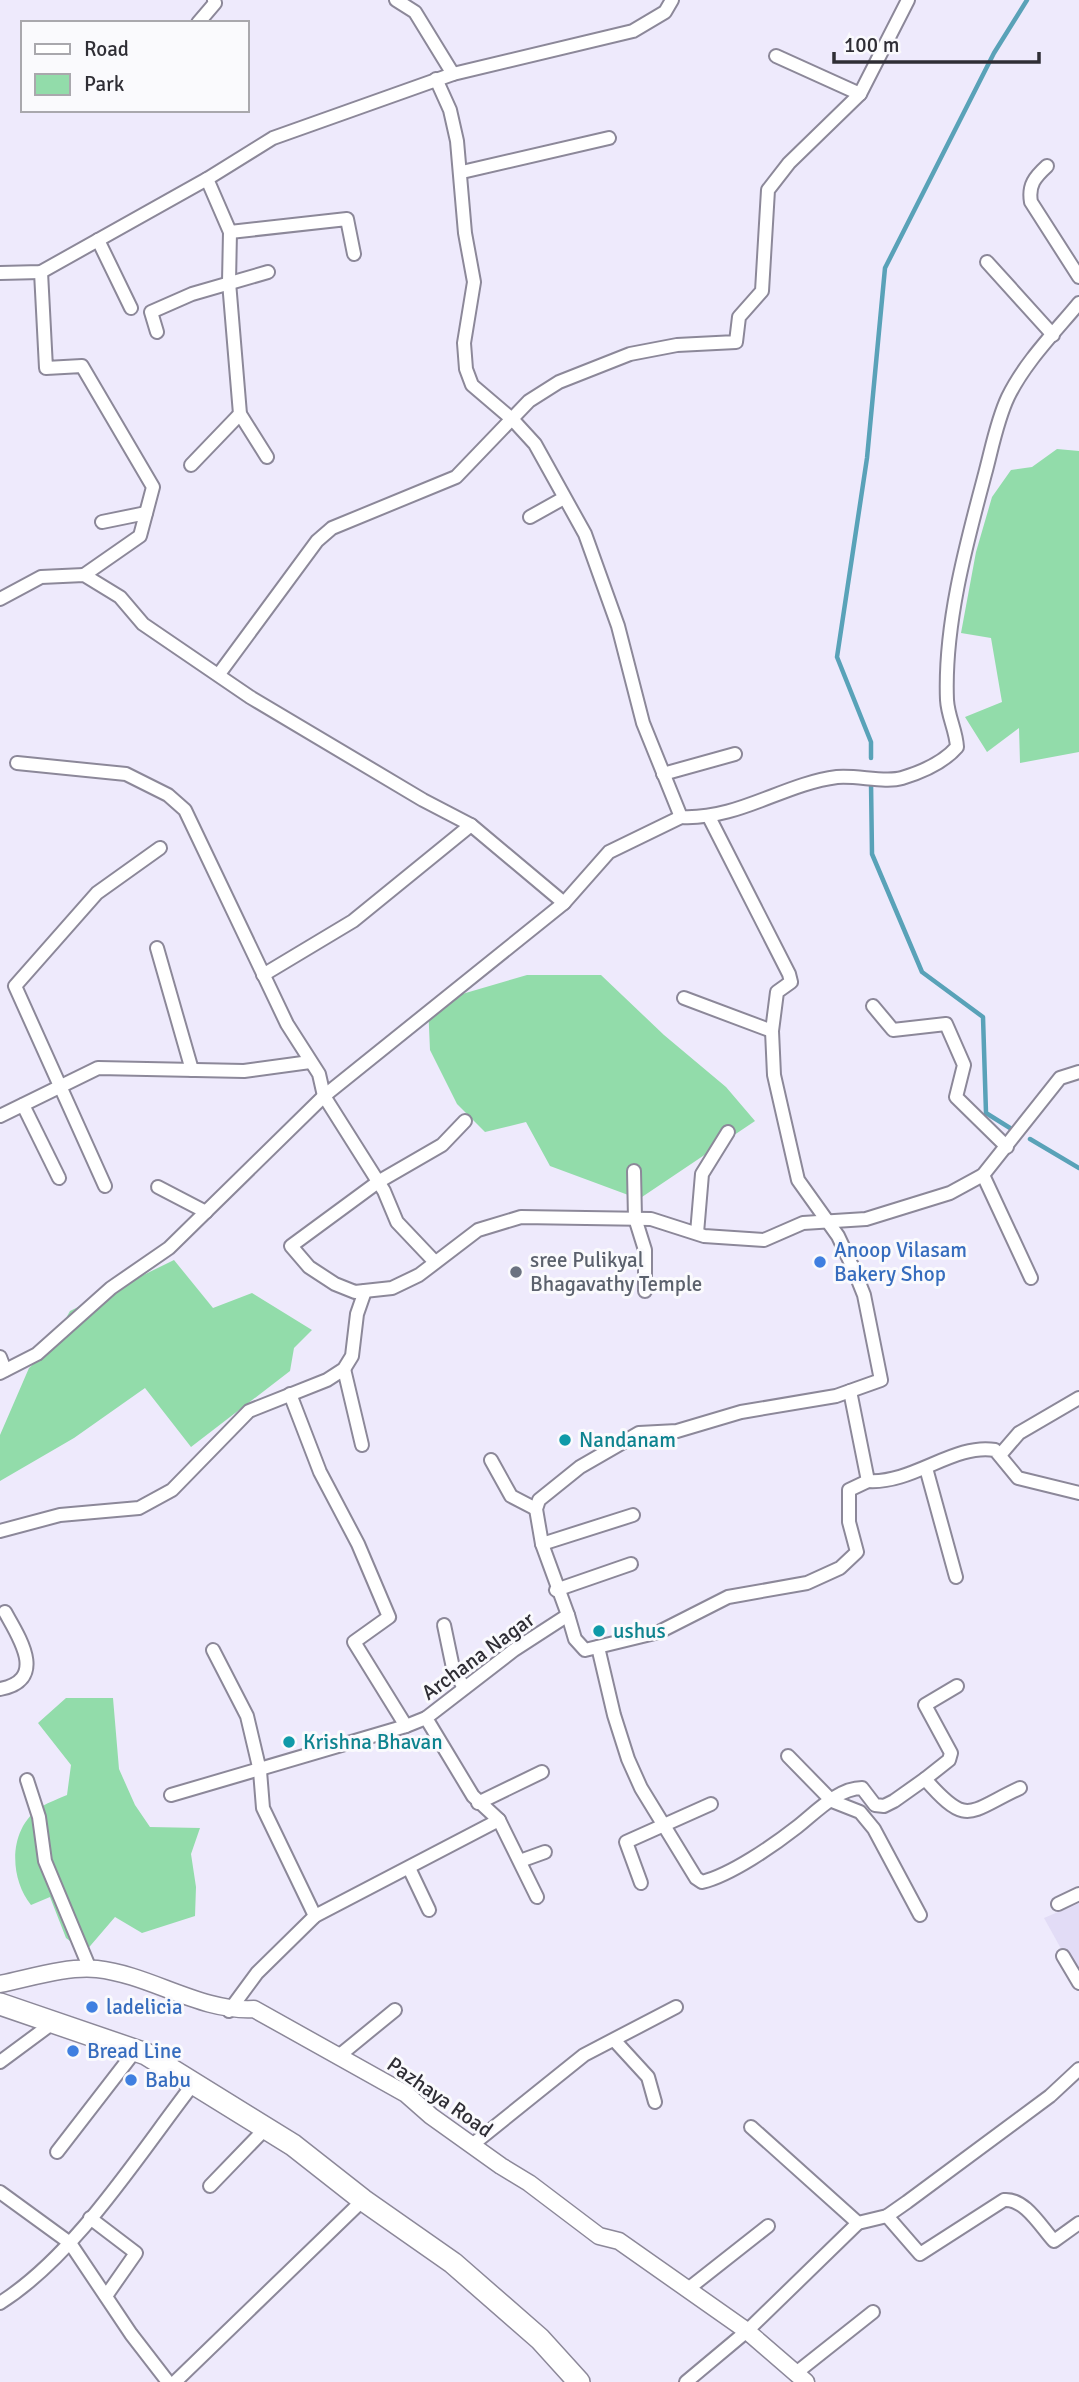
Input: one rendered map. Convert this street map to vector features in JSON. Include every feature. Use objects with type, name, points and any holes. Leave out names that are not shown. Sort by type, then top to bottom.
[{"type":"main road","points":[[0,2004],[135,2050],[266,2128],[453,2263],[540,2339],[579,2382]]},
{"type":"street","points":[[200,21],[215,3],[214,0]]},
{"type":"street","points":[[396,0],[415,12],[453,74]]},
{"type":"street","points":[[0,273],[41,272],[207,179],[273,138],[436,79],[633,31],[665,12],[671,0]]},
{"type":"street","points":[[219,674],[317,541],[342,524],[456,477],[530,401],[559,382],[630,354],[677,345],[736,342],[739,317],[762,292],[768,190],[789,163],[860,94],[908,0]]},
{"type":"street","points":[[776,56],[860,94]]},
{"type":"street","points":[[436,79],[450,110],[462,172],[465,233],[474,282],[464,343],[466,369],[472,385],[513,420],[535,444],[590,547],[618,626],[643,723],[681,817]]},
{"type":"street","points":[[462,172],[609,138]]},
{"type":"street","points":[[1047,166],[1035,177],[1029,191],[1031,202],[1079,277]]},
{"type":"street","points":[[207,179],[230,232],[229,282],[240,414],[267,457]]},
{"type":"street","points":[[230,232],[347,219],[354,254]]},
{"type":"street","points":[[98,240],[131,308]]},
{"type":"street","points":[[987,262],[1053,335]]},
{"type":"street","points":[[0,599],[41,577],[84,575],[140,536],[153,487],[82,366],[46,368],[41,272]]},
{"type":"street","points":[[157,332],[151,312],[229,282],[268,272]]},
{"type":"street","points":[[0,1357],[3,1372],[37,1354],[111,1288],[169,1248],[324,1096],[564,903],[609,852],[681,817],[709,817],[740,810],[797,788],[836,777],[902,778],[946,760],[957,747],[947,699],[951,639],[970,531],[1007,398],[1079,303]]},
{"type":"street","points":[[191,465],[240,414]]},
{"type":"street","points":[[530,517],[564,498]]},
{"type":"street","points":[[102,522],[146,513]]},
{"type":"street","points":[[84,575],[120,597],[143,624],[250,697],[423,800],[471,825],[564,903]]},
{"type":"street","points":[[663,774],[734,754]]},
{"type":"street","points":[[16,763],[126,774],[169,795],[185,810],[205,846],[263,975],[319,1074],[324,1096],[378,1182],[397,1222],[434,1261]]},
{"type":"street","points":[[491,1460],[511,1496],[536,1509],[539,1500],[559,1482],[615,1444],[639,1433],[677,1431],[741,1412],[814,1401],[881,1380],[864,1295],[838,1236],[798,1180],[774,1075],[772,1031],[777,992],[791,982],[709,817]]},
{"type":"street","points":[[263,975],[353,921],[471,825]]},
{"type":"street","points":[[105,1186],[15,986],[97,893],[160,848]]},
{"type":"street","points":[[157,948],[192,1070]]},
{"type":"street","points":[[684,998],[772,1031]]},
{"type":"street","points":[[873,1006],[893,1030],[946,1024],[964,1065],[956,1097],[1007,1147]]},
{"type":"street","points":[[0,1116],[98,1068],[244,1071],[310,1062]]},
{"type":"street","points":[[465,1121],[442,1145],[378,1182],[291,1246],[309,1268],[335,1284],[355,1292],[392,1288],[419,1275],[478,1230],[521,1217],[652,1219],[697,1233],[764,1240],[803,1223],[827,1219],[866,1219],[950,1193],[983,1175],[1060,1078],[1079,1072]]},
{"type":"street","points":[[23,1105],[59,1178]]},
{"type":"street","points":[[697,1233],[702,1174],[728,1132]]},
{"type":"street","points":[[634,1171],[635,1218],[645,1250],[645,1292]]},
{"type":"street","points":[[983,1175],[1031,1278]]},
{"type":"street","points":[[158,1187],[206,1212]]},
{"type":"street","points":[[0,1531],[60,1515],[139,1508],[172,1490],[249,1411],[327,1380],[344,1369],[352,1356],[357,1314],[365,1291]]},
{"type":"street","points":[[344,1369],[362,1445]]},
{"type":"street","points":[[850,1391],[868,1481]]},
{"type":"street","points":[[290,1394],[320,1472],[358,1544],[389,1617],[354,1642],[406,1726]]},
{"type":"street","points":[[1000,1455],[1019,1433],[1079,1398]]},
{"type":"street","points":[[568,1615],[571,1631],[579,1646],[585,1650],[659,1632],[728,1597],[807,1583],[841,1568],[857,1552],[849,1522],[849,1490],[868,1481],[887,1482],[979,1447],[995,1450],[1018,1478],[1079,1493]]},
{"type":"street","points":[[926,1468],[956,1577]]},
{"type":"street","name":"Archana Nagar","points":[[499,1820],[478,1804],[426,1718],[514,1650],[568,1615],[556,1590],[542,1544],[536,1509]]},
{"type":"street","points":[[542,1544],[633,1515]]},
{"type":"street","points":[[556,1590],[631,1564]]},
{"type":"street","points":[[0,1689],[18,1682],[27,1667],[25,1647],[5,1612]]},
{"type":"street","points":[[444,1625],[449,1654],[464,1688]]},
{"type":"street","points":[[598,1647],[625,1754],[662,1824],[696,1878],[702,1882],[768,1847],[832,1801],[856,1788],[862,1788],[875,1805],[884,1806],[925,1779],[948,1760],[951,1754],[925,1704],[957,1686]]},
{"type":"street","points":[[213,1650],[247,1716],[260,1771],[263,1808],[315,1916]]},
{"type":"street","points":[[171,1796],[260,1771],[426,1718]]},
{"type":"street","points":[[788,1756],[832,1801],[860,1812],[874,1829],[920,1914]]},
{"type":"street","points":[[478,1804],[542,1772]]},
{"type":"street","points":[[925,1779],[946,1803],[958,1812],[972,1812],[1020,1788]]},
{"type":"street","points":[[27,1780],[39,1817],[45,1861],[90,1969]]},
{"type":"street","points":[[641,1883],[626,1842],[711,1804]]},
{"type":"street","points":[[229,2011],[257,1973],[315,1916],[499,1820],[537,1897]]},
{"type":"street","points":[[520,1861],[545,1852]]},
{"type":"street","points":[[409,1868],[429,1910]]},
{"type":"street","points":[[1058,1904],[1079,1894]]},
{"type":"street","points":[[1063,1956],[1079,1983]]},
{"type":"street","name":"Pazhaya Road","points":[[0,1984],[90,1969],[124,1975],[229,2011],[254,2009],[406,2094],[599,2236],[620,2241],[747,2331],[801,2377]]},
{"type":"street","points":[[472,2145],[584,2055],[676,2007]]},
{"type":"street","points":[[340,2055],[395,2010]]},
{"type":"street","points":[[0,2062],[54,2022]]},
{"type":"street","points":[[615,2041],[648,2077],[655,2102]]},
{"type":"street","points":[[57,2152],[135,2050]]},
{"type":"street","points":[[686,2382],[747,2331],[858,2223],[887,2216],[1050,2096],[1079,2069]]},
{"type":"street","points":[[0,2303],[25,2287],[70,2243],[194,2083]]},
{"type":"street","points":[[751,2127],[858,2223]]},
{"type":"street","points":[[210,2186],[266,2128]]},
{"type":"street","points":[[0,2192],[70,2243],[131,2334],[168,2382]]},
{"type":"street","points":[[887,2216],[920,2254],[1004,2200],[1012,2199],[1021,2204],[1054,2241],[1079,2223]]},
{"type":"street","points":[[175,2382],[363,2200]]},
{"type":"street","points":[[90,2218],[136,2253],[106,2296]]},
{"type":"street","points":[[688,2289],[768,2226]]},
{"type":"street","points":[[801,2377],[873,2312]]},
{"type":"shaded area","points":[[1079,1903],[1079,1981],[1044,1918]]},
{"type":"green space","points":[[1057,449],[1079,451],[1079,752],[1020,763],[1019,728],[987,752],[965,717],[1002,702],[991,638],[961,633],[976,552],[992,497],[1011,470],[1032,467]]},
{"type":"green space","points":[[527,975],[601,975],[664,1035],[726,1087],[755,1121],[639,1199],[550,1166],[526,1122],[485,1132],[457,1104],[430,1050],[428,1004]]},
{"type":"green space","points":[[174,1260],[213,1308],[252,1293],[312,1330],[294,1348],[290,1371],[191,1447],[145,1388],[74,1438],[0,1481],[0,1435],[29,1368],[47,1352],[70,1311]]},
{"type":"green space","points":[[66,1698],[113,1698],[119,1769],[135,1805],[150,1827],[200,1828],[191,1854],[196,1887],[195,1916],[142,1933],[115,1917],[85,1952],[66,1938],[50,1897],[31,1905],[24,1894],[16,1868],[15,1854],[22,1827],[30,1816],[44,1805],[67,1795],[71,1765],[38,1723]]},
{"type":"waterway","points":[[871,758],[871,742],[837,657],[867,458],[885,268],[994,53],[1027,0]]},
{"type":"waterway","points":[[871,782],[872,854],[922,972],[983,1017],[986,1113],[1010,1128]]},
{"type":"waterway","points":[[1030,1139],[1079,1168]]},
{"type":"place","name":"Anoop Vilasam Bakery Shop","points":[[820,1262]]},
{"type":"place","name":"sree Pulikyal Bhagavathy Temple","points":[[516,1272]]},
{"type":"place","name":"Nandanam","points":[[565,1440]]},
{"type":"place","name":"ushus","points":[[599,1631]]},
{"type":"place","name":"Krishna Bhavan","points":[[289,1742]]},
{"type":"place","name":"ladelicia","points":[[92,2007]]},
{"type":"place","name":"Bread Line","points":[[73,2051]]},
{"type":"place","name":"Babu","points":[[131,2080]]}]
